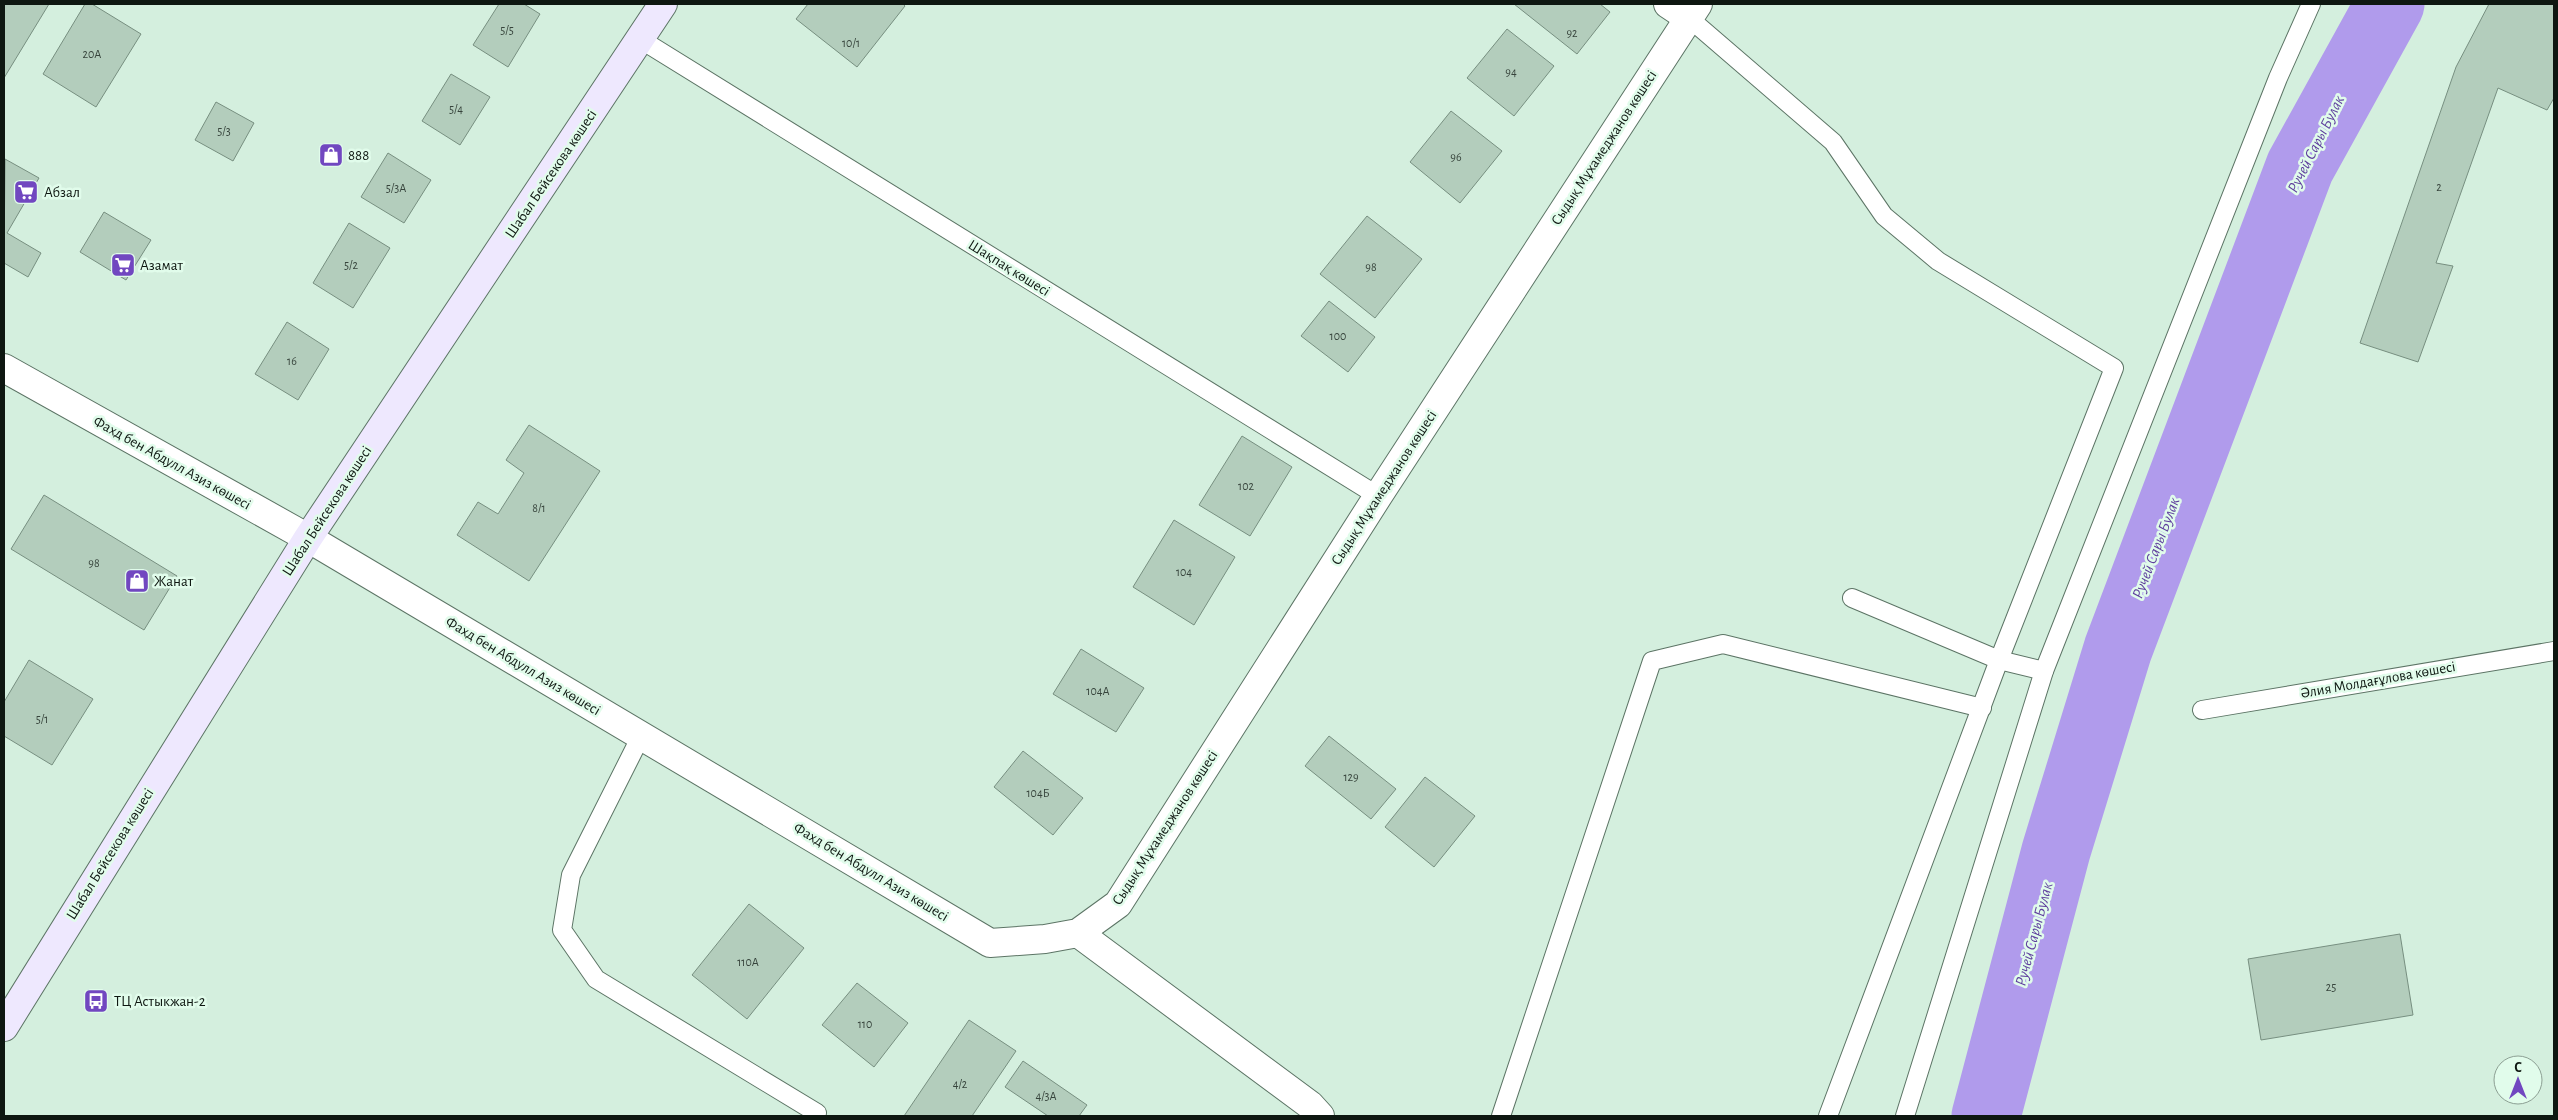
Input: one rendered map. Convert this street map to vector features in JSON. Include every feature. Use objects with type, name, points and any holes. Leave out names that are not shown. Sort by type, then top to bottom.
[{"type":"main road","name":"Шабал Бейсекова көшесі","points":[[4,1027],[308,538],[663,4]]},
{"type":"street","name":"Сыдық Мұхамеджанов көшесі","points":[[1045,939],[1078,933],[1118,904],[1378,496],[1685,8]]},
{"type":"street","name":"Фахд бен Абдулл Азиз көшесі","points":[[4,368],[308,538],[990,943],[1045,939]]},
{"type":"street","points":[[1078,933],[1310,1105],[1320,1116]]},
{"type":"lane","points":[[1904,1116],[2044,671],[2274,87],[2311,4]]},
{"type":"lane","points":[[1685,8],[1833,142],[1884,216],[1938,261],[2114,368],[2000,660],[1828,1116]]},
{"type":"lane","name":"Шақпақ көшесі","points":[[640,40],[1378,496]]},
{"type":"lane","points":[[1852,598],[2000,660],[2044,671]]},
{"type":"lane","points":[[1501,1116],[1652,661],[1723,644],[1982,708]]},
{"type":"lane","name":"Әлия Молдағұлова көшесі","points":[[2202,710],[2554,651]]},
{"type":"lane","points":[[641,736],[571,875],[562,930],[596,979],[817,1114]]},
{"type":"building","points":[[4,4],[49,4],[4,78]]},
{"type":"building","points":[[85,4],[92,4],[141,34],[96,107],[43,74]]},
{"type":"building","points":[[499,4],[524,4],[540,14],[508,67],[473,45]]},
{"type":"building","points":[[808,4],[903,4],[905,6],[857,67],[796,19]]},
{"type":"building","points":[[1514,4],[1600,4],[1610,12],[1577,54]]},
{"type":"building","points":[[2489,4],[2554,4],[2554,98],[2547,110],[2498,88],[2436,263],[2453,266],[2418,362],[2360,343],[2456,67]]},
{"type":"building","points":[[1507,29],[1554,66],[1514,116],[1467,78]]},
{"type":"building","points":[[451,74],[490,97],[460,145],[422,121]]},
{"type":"building","points":[[216,102],[254,123],[233,161],[195,140]]},
{"type":"building","points":[[1451,111],[1502,151],[1460,203],[1410,162]]},
{"type":"building","points":[[388,153],[431,180],[404,223],[361,197]]},
{"type":"building","points":[[5,159],[39,178],[7,233],[41,253],[28,277],[4,263]]},
{"type":"building","points":[[104,212],[151,240],[126,280],[80,252]]},
{"type":"building","points":[[1367,216],[1422,259],[1375,318],[1320,274]]},
{"type":"building","points":[[349,223],[390,248],[353,308],[313,283]]},
{"type":"building","points":[[1329,301],[1375,337],[1348,372],[1301,336]]},
{"type":"building","points":[[287,322],[329,349],[298,400],[255,374]]},
{"type":"building","points":[[529,425],[600,471],[529,581],[457,535],[478,502],[498,514],[524,473],[506,460]]},
{"type":"building","points":[[1242,436],[1292,467],[1250,536],[1199,505]]},
{"type":"building","points":[[44,495],[177,576],[144,630],[11,549]]},
{"type":"building","points":[[1174,520],[1235,557],[1194,625],[1133,587]]},
{"type":"building","points":[[1081,649],[1144,688],[1116,732],[1053,694]]},
{"type":"building","points":[[29,660],[93,699],[52,765],[4,736],[4,702]]},
{"type":"building","points":[[1329,736],[1396,789],[1371,819],[1305,766]]},
{"type":"building","points":[[1023,751],[1083,798],[1053,835],[994,787]]},
{"type":"building","points":[[1425,777],[1475,816],[1434,867],[1385,827]]},
{"type":"building","points":[[749,904],[804,948],[747,1019],[692,975]]},
{"type":"building","points":[[2400,934],[2413,1015],[2261,1040],[2248,959]]},
{"type":"building","points":[[857,983],[908,1023],[874,1067],[822,1025]]},
{"type":"building","points":[[969,1020],[1016,1051],[972,1116],[904,1116]]},
{"type":"building","points":[[1023,1061],[1087,1105],[1079,1116],[1048,1116],[1005,1087]]},
{"type":"waterway","name":"Ручей Сары Булак","points":[[1986,1116],[2056,851],[2118,649],[2300,167],[2390,4]]},
{"type":"place","name":"888","points":[[331,155]]},
{"type":"place","name":"Абзал","points":[[26,192]]},
{"type":"place","name":"Азамат","points":[[123,265]]},
{"type":"place","name":"Жанат","points":[[137,581]]},
{"type":"place","name":"ТЦ Астыкжан-2","points":[[96,1001]]}]
